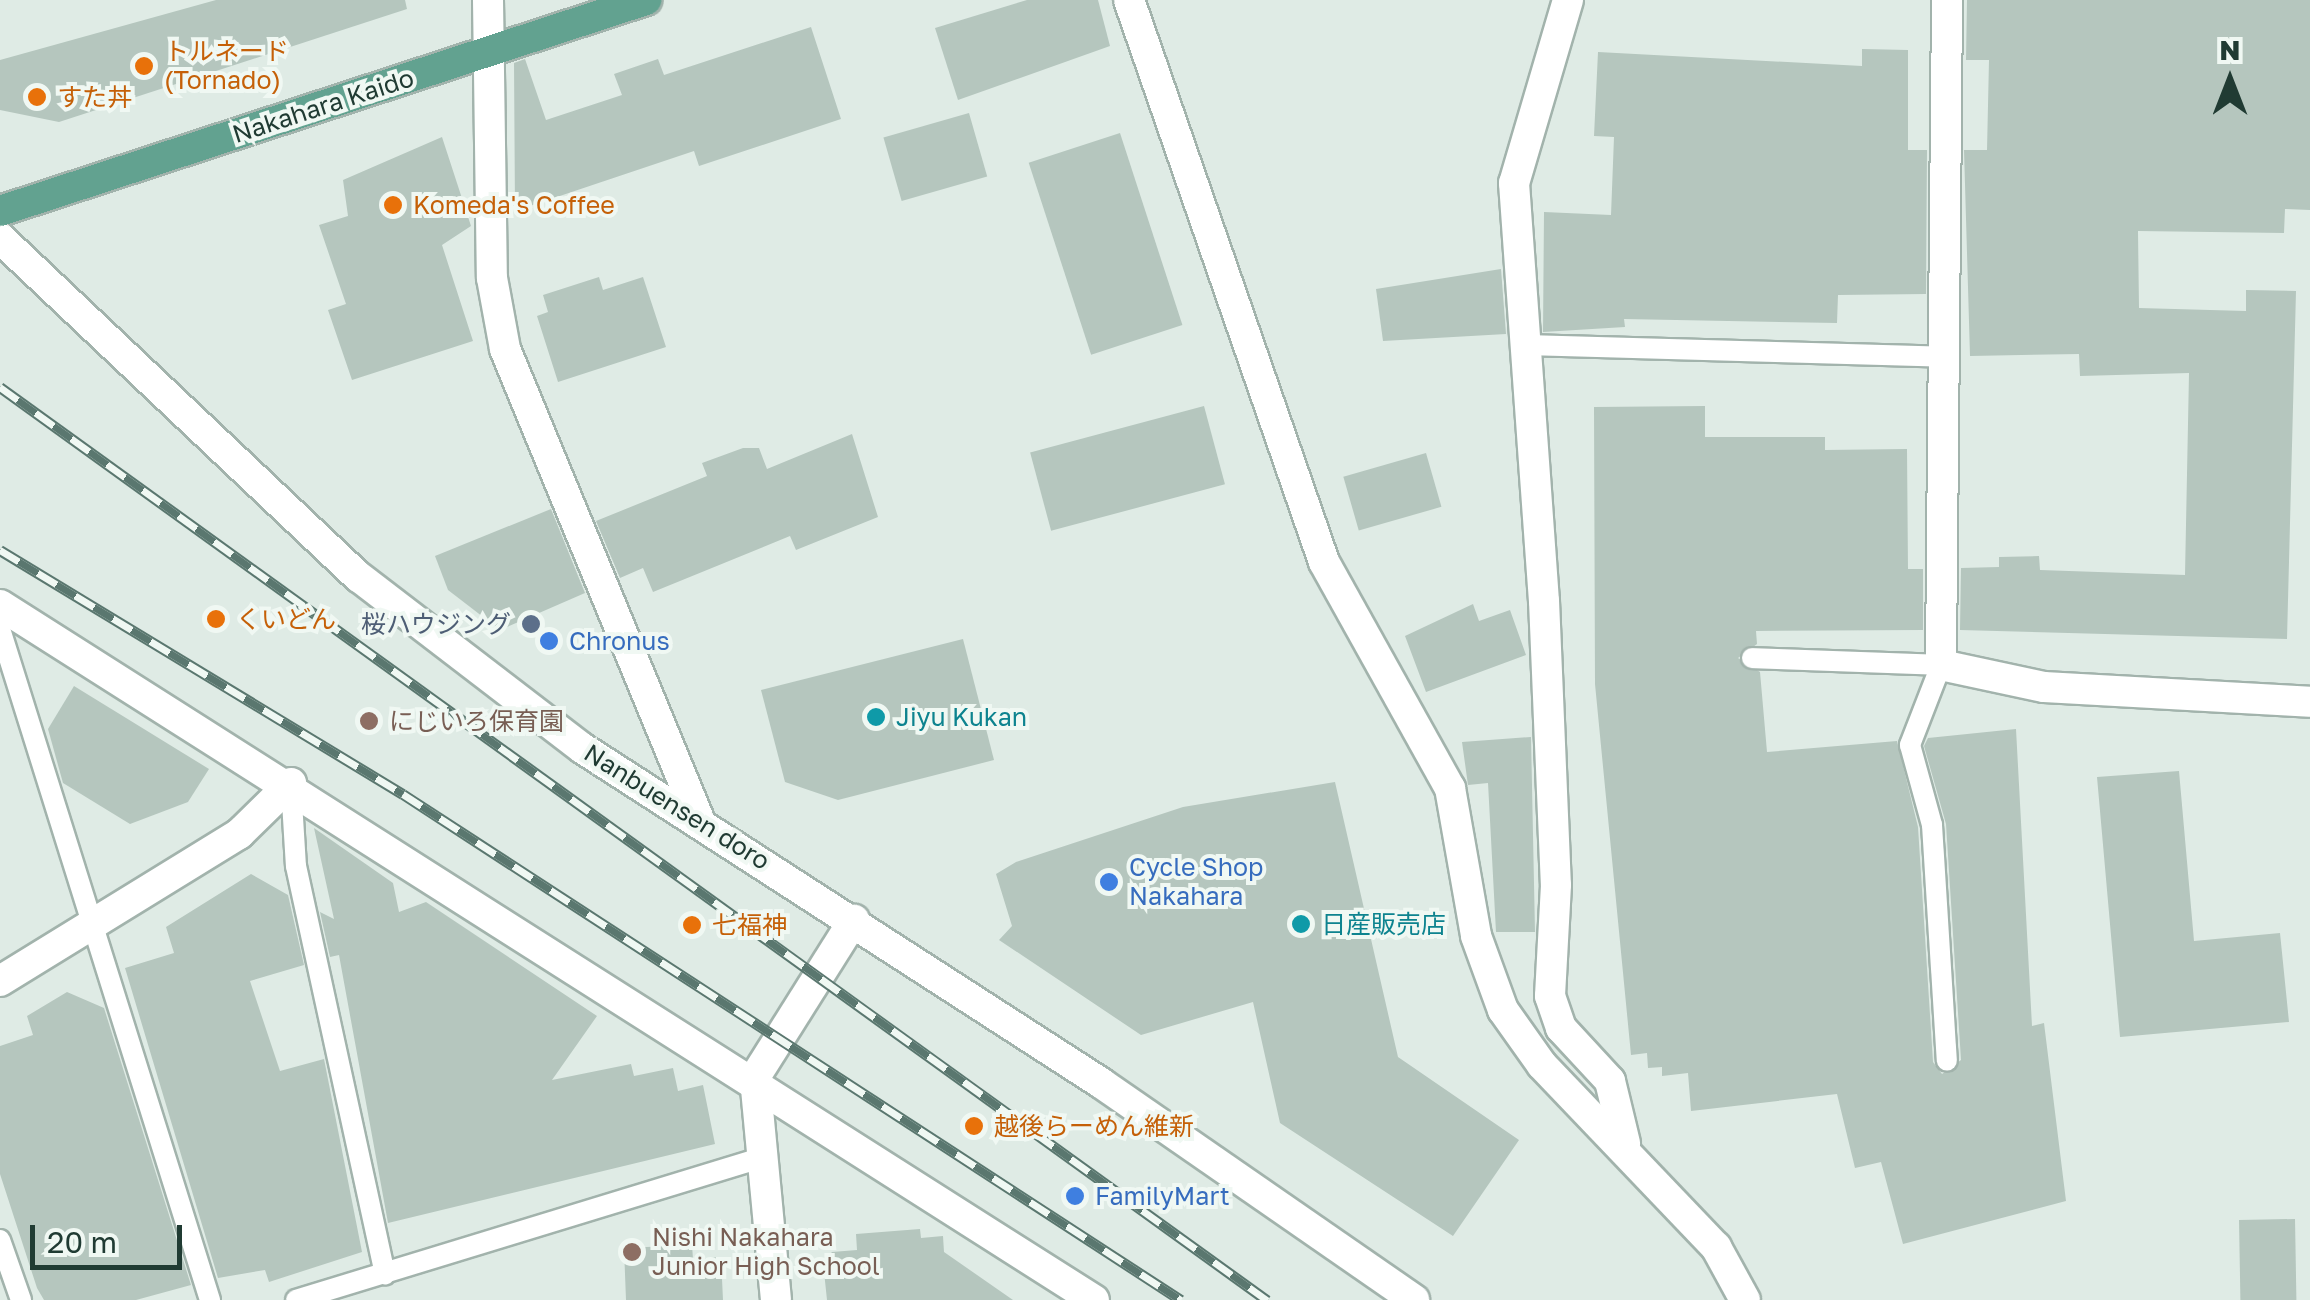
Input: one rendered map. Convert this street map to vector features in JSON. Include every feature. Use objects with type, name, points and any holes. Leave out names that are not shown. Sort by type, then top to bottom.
[{"type":"main road","name":"Nakahara Kaido","points":[[0,211],[646,0]]},
{"type":"street","points":[[488,0],[492,278],[505,349],[698,816]]},
{"type":"street","points":[[1129,0],[1324,562],[1450,788],[1476,936],[1503,1010],[1542,1065],[1625,1143],[1716,1247],[1745,1300]]},
{"type":"street","points":[[1568,0],[1516,161],[1556,886],[1550,996],[1561,1028],[1610,1081],[1625,1143]]},
{"type":"street","points":[[1948,0],[1942,665],[2044,686],[2310,702]]},
{"type":"street","name":"Nanbuensen doro","points":[[0,238],[359,577],[582,748],[698,816],[1414,1300]]},
{"type":"street","points":[[0,606],[291,782],[755,1077],[1094,1300]]},
{"type":"street","points":[[0,981],[240,834],[291,782]]},
{"type":"street","points":[[776,1300],[755,1077],[854,920]]},
{"type":"lane","points":[[1527,345],[1944,357]]},
{"type":"lane","points":[[0,629],[210,1300]]},
{"type":"lane","points":[[1752,658],[1942,665],[1910,745],[1932,825],[1947,1060]]},
{"type":"lane","points":[[291,782],[296,866],[385,1274]]},
{"type":"lane","points":[[296,1300],[764,1156]]},
{"type":"lane","points":[[0,1240],[21,1300]]},
{"type":"building","points":[[216,0],[405,0],[407,9],[59,122],[0,110],[0,60]]},
{"type":"building","points":[[1027,0],[1098,0],[1110,46],[958,100],[935,28]]},
{"type":"building","points":[[1967,0],[2310,0],[2310,210],[2285,209],[2284,233],[2138,231],[2139,308],[2246,311],[2246,290],[2296,291],[2287,639],[1960,630],[1961,568],[1999,567],[1999,557],[2039,556],[2040,570],[2185,575],[2189,373],[2080,376],[2079,354],[1970,356],[1964,150],[1987,150],[1989,60],[1966,60]]},
{"type":"building","points":[[811,27],[841,119],[699,166],[694,151],[515,211],[514,63],[525,59],[546,120],[622,95],[614,74],[658,59],[664,75]]},
{"type":"building","points":[[1862,49],[1908,50],[1908,150],[1927,150],[1926,294],[1838,295],[1837,323],[1624,319],[1625,327],[1543,332],[1544,212],[1611,215],[1614,137],[1594,136],[1598,52],[1862,66]]},
{"type":"building","points":[[969,113],[987,176],[902,201],[883,138]]},
{"type":"building","points":[[1120,133],[1182,325],[1091,355],[1029,163]]},
{"type":"building","points":[[442,137],[471,226],[442,245],[473,341],[352,380],[328,310],[346,304],[319,225],[348,216],[343,180]]},
{"type":"building","points":[[1501,269],[1506,334],[1383,341],[1376,289]]},
{"type":"building","points":[[599,277],[603,290],[643,277],[666,347],[558,382],[537,316],[548,312],[543,295]]},
{"type":"building","points":[[1204,406],[1225,484],[1051,531],[1030,453]]},
{"type":"building","points":[[1705,406],[1705,437],[1825,437],[1825,450],[1907,449],[1908,569],[1923,569],[1923,630],[1756,631],[1757,644],[1738,658],[1760,672],[1767,752],[1897,741],[1918,827],[1933,1062],[1942,1074],[1961,1060],[1946,824],[1924,746],[1928,738],[2016,729],[2032,1026],[2044,1023],[2066,1201],[1903,1244],[1881,1162],[1855,1168],[1837,1094],[1691,1111],[1688,1073],[1662,1076],[1662,1067],[1648,1068],[1647,1053],[1631,1055],[1595,684],[1594,407]]},
{"type":"building","points":[[852,434],[878,517],[796,550],[790,536],[653,592],[643,568],[620,578],[596,521],[707,476],[702,463],[743,448],[759,448],[767,469]]},
{"type":"building","points":[[1426,453],[1441,507],[1359,531],[1343,477]]},
{"type":"building","points":[[551,509],[585,593],[500,630],[448,590],[435,556]]},
{"type":"building","points":[[1473,604],[1479,621],[1510,610],[1526,655],[1426,692],[1405,636]]},
{"type":"building","name":"Jiyu Kukan","points":[[963,639],[994,760],[838,800],[785,782],[761,690]]},
{"type":"building","points":[[74,686],[209,769],[188,802],[130,824],[63,783],[48,729]]},
{"type":"building","points":[[1531,737],[1535,932],[1496,932],[1488,783],[1468,785],[1462,742]]},
{"type":"building","points":[[2179,771],[2194,941],[2280,933],[2289,1022],[2120,1037],[2097,777]]},
{"type":"building","points":[[1335,782],[1398,1057],[1519,1140],[1453,1236],[1280,1123],[1253,1002],[1141,1035],[999,940],[1012,926],[996,874],[1016,862],[1183,807]]},
{"type":"building","points":[[314,828],[393,883],[399,912],[426,902],[597,1016],[552,1080],[631,1064],[634,1076],[673,1068],[678,1091],[703,1085],[715,1144],[388,1223],[339,955],[330,957],[320,912],[334,919]]},
{"type":"building","points":[[251,874],[288,895],[304,965],[250,981],[280,1071],[324,1059],[362,1252],[269,1282],[265,1270],[218,1278],[125,968],[174,953],[166,927]]},
{"type":"building","points":[[67,992],[104,1008],[191,1285],[136,1300],[44,1300],[37,1288],[0,1174],[0,1046],[33,1035],[27,1016]]},
{"type":"building","points":[[2295,1219],[2296,1300],[2240,1300],[2239,1220]]},
{"type":"building","points":[[920,1229],[921,1238],[943,1236],[944,1252],[1013,1300],[827,1300],[823,1262],[832,1252],[857,1250],[856,1234]]},
{"type":"building","points":[[692,1245],[693,1259],[721,1257],[723,1300],[626,1300],[624,1248]]},
{"type":"railway","points":[[0,387],[1267,1300]]},
{"type":"railway","points":[[0,550],[403,794],[1181,1300]]},
{"type":"place","name":"トルネード (Tornado)","points":[[144,66]]},
{"type":"place","name":"すた丼","points":[[37,97]]},
{"type":"place","name":"Komeda's Coffee","points":[[393,205]]},
{"type":"place","name":"くいどん","points":[[216,619]]},
{"type":"place","name":"桜ハウジング","points":[[531,624]]},
{"type":"place","name":"Chronus","points":[[549,641]]},
{"type":"place","name":"Jiyu Kukan","points":[[876,717]]},
{"type":"place","name":"にじいろ保育園","points":[[369,721]]},
{"type":"place","name":"Cycle Shop Nakahara","points":[[1109,882]]},
{"type":"place","name":"日産販売店","points":[[1301,924]]},
{"type":"place","name":"七福神","points":[[692,925]]},
{"type":"place","name":"越後らーめん維新","points":[[974,1126]]},
{"type":"place","name":"FamilyMart","points":[[1075,1196]]},
{"type":"place","name":"Nishi Nakahara Junior High School","points":[[632,1252]]}]
